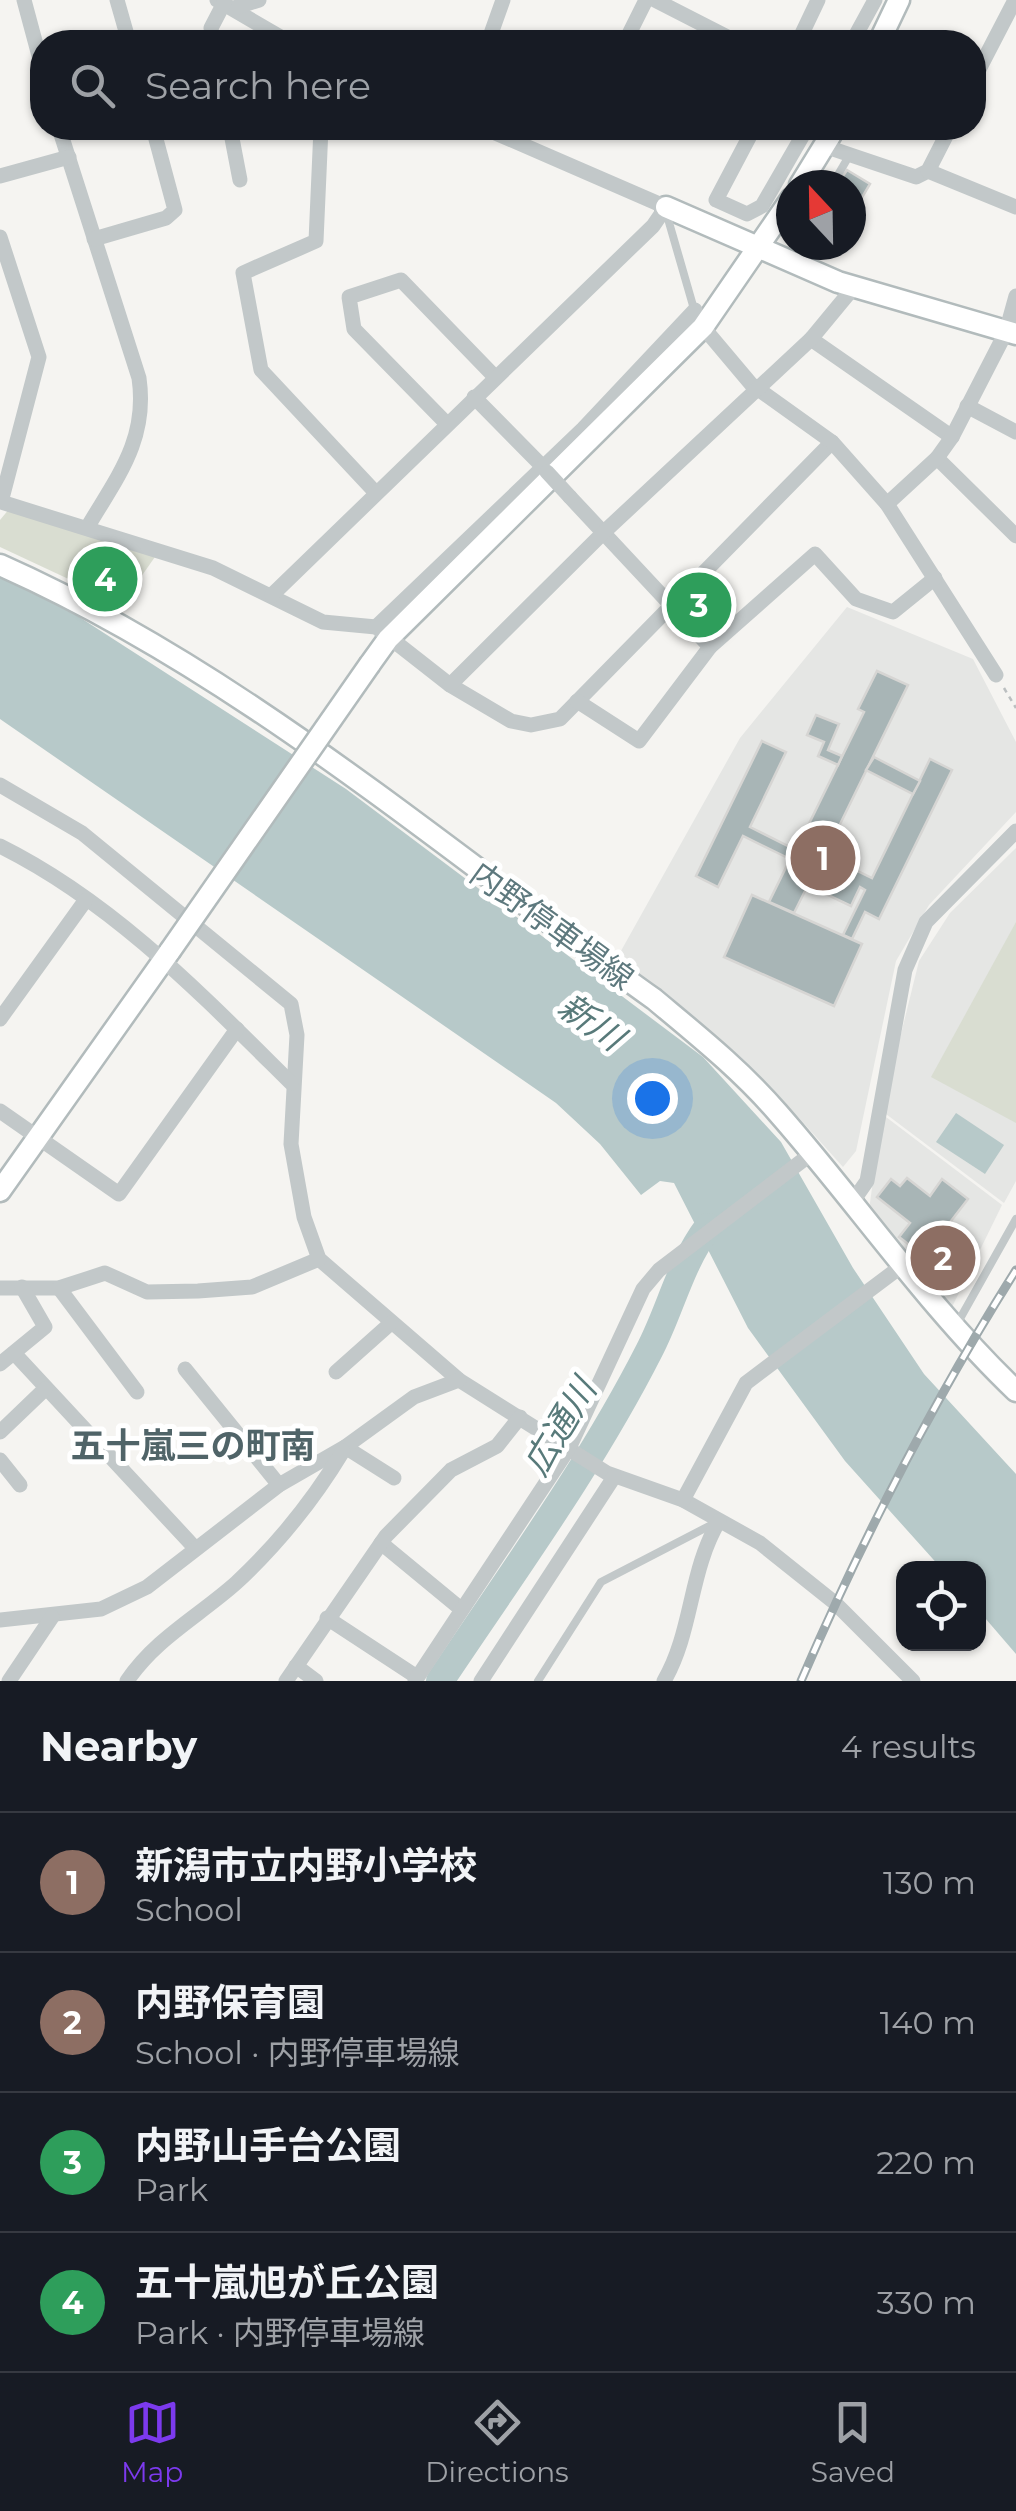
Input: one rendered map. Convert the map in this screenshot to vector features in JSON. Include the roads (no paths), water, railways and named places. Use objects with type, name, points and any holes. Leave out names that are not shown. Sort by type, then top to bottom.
[{"type":"street","points":[[24,0],[32,30]]},
{"type":"street","points":[[116,0],[125,30]]},
{"type":"street","points":[[225,4],[259,0]]},
{"type":"street","points":[[492,30],[503,0]]},
{"type":"street","points":[[632,30],[646,0]]},
{"type":"street","points":[[655,0],[714,30]]},
{"type":"street","points":[[804,30],[818,0]]},
{"type":"street","points":[[859,30],[875,0]]},
{"type":"street","points":[[885,30],[899,0]]},
{"type":"street","points":[[986,55],[1014,0]]},
{"type":"street","points":[[211,30],[225,4]]},
{"type":"street","points":[[225,4],[269,30]]},
{"type":"street","points":[[63,140],[139,378],[142,402],[141,426],[132,451],[88,528]]},
{"type":"street","points":[[94,239],[166,218],[175,210],[156,140]]},
{"type":"street","points":[[232,140],[240,180]]},
{"type":"street","points":[[320,140],[316,241],[244,273],[261,370],[376,494]]},
{"type":"street","points":[[512,140],[758,250],[819,265],[854,288],[1011,333]]},
{"type":"street","points":[[748,140],[716,200],[748,214],[762,206],[800,140]]},
{"type":"street","points":[[809,170],[828,140]]},
{"type":"street","points":[[833,140],[849,156],[916,177],[928,171],[944,140]]},
{"type":"street","points":[[0,176],[68,157]]},
{"type":"street","points":[[928,171],[1016,207]]},
{"type":"street","points":[[272,595],[653,226],[666,207]]},
{"type":"street","points":[[382,633],[699,318],[758,250],[776,222]]},
{"type":"street","points":[[0,236],[4,260],[39,357],[1,502],[213,568],[323,622],[382,633],[488,710],[532,726],[560,719],[832,442]]},
{"type":"street","points":[[446,424],[354,329],[348,296],[401,280],[494,377]]},
{"type":"street","points":[[450,685],[604,532],[811,339],[854,288]]},
{"type":"street","points":[[887,504],[938,458],[952,437],[1011,333],[1016,296]]},
{"type":"street","points":[[699,318],[758,391],[832,442],[887,504],[996,675]]},
{"type":"street","points":[[0,1191],[370,664],[382,633],[609,402],[699,318]]},
{"type":"street","points":[[811,339],[952,437]]},
{"type":"street","points":[[474,397],[710,647]]},
{"type":"street","points":[[968,406],[1016,432]]},
{"type":"street","points":[[938,458],[1016,536]]},
{"type":"street","points":[[577,701],[639,740],[710,647],[816,554],[856,599],[893,612],[935,578]]},
{"type":"street","name":"内野停車場線","points":[[0,565],[107,619],[252,709],[654,999],[747,1080],[903,1266],[1016,1392]]},
{"type":"street","points":[[0,785],[105,850],[292,1004],[295,1169],[304,1217],[319,1259],[459,1380],[611,1475],[684,1500],[760,1544],[835,1602],[912,1681]]},
{"type":"street","points":[[851,1204],[867,1180],[905,970],[926,922],[1016,831]]},
{"type":"street","points":[[0,846],[30,861],[167,955],[291,1083]]},
{"type":"street","points":[[2,1011],[85,901]]},
{"type":"street","points":[[0,1110],[119,1194],[237,1030]]},
{"type":"street","points":[[327,1618],[416,1679],[572,1450],[644,1289],[659,1270],[811,1154]]},
{"type":"street","points":[[0,1288],[60,1288],[106,1273],[146,1292],[252,1286],[319,1259]]},
{"type":"street","points":[[684,1500],[746,1382],[903,1266]]},
{"type":"street","points":[[0,1364],[44,1327],[22,1287]]},
{"type":"street","points":[[60,1288],[137,1392]]},
{"type":"street","points":[[336,1372],[391,1323]]},
{"type":"street","points":[[14,1353],[195,1548]]},
{"type":"street","points":[[185,1370],[279,1485]]},
{"type":"street","points":[[0,1620],[52,1618],[101,1609],[148,1587],[279,1485],[345,1447],[414,1398],[459,1380]]},
{"type":"street","points":[[0,1432],[45,1390]]},
{"type":"street","points":[[286,1681],[380,1543],[451,1470],[498,1446],[520,1417]]},
{"type":"street","points":[[345,1447],[394,1478]]},
{"type":"street","points":[[127,1681],[144,1658],[248,1570],[316,1496],[345,1447]]},
{"type":"street","points":[[0,1460],[20,1485]]},
{"type":"street","points":[[481,1681],[611,1475]]},
{"type":"street","points":[[664,1681],[676,1661],[705,1544],[720,1520]]},
{"type":"street","points":[[380,1543],[461,1610]]},
{"type":"street","points":[[9,1681],[52,1618]]},
{"type":"street","points":[[296,1666],[316,1681]]},
{"type":"lane","points":[[841,170],[849,156]]},
{"type":"lane","points":[[666,207],[699,318]]},
{"type":"lane","points":[[957,1325],[1016,1219]]},
{"type":"lane","points":[[538,1681],[601,1582],[720,1520]]},
{"type":"water","name":"新川","points":[[0,566],[346,789],[703,1057],[781,1142],[853,1268],[924,1374],[1016,1474],[1016,1654],[986,1619],[986,1561],[935,1561],[845,1461],[748,1328],[674,1183],[660,1181],[641,1195],[600,1144],[556,1103],[0,719]]},
{"type":"water","points":[[956,1113],[1004,1145],[985,1174],[936,1142]]},
{"type":"waterway","name":"広通川","points":[[440,1681],[602,1436],[649,1351],[690,1257],[708,1227]]},
{"type":"railway","points":[[801,1681],[901,1471],[1016,1270]]},
{"type":"place","name":"五十嵐旭が丘公園","points":[[105,579]]},
{"type":"place","name":"内野山手台公園","points":[[699,605]]},
{"type":"place","name":"新潟市立内野小学校","points":[[823,858]]},
{"type":"place","name":"内野保育園","points":[[943,1258]]},
{"type":"district","name":"五十嵐三の町南","points":[[193,1446]]}]
